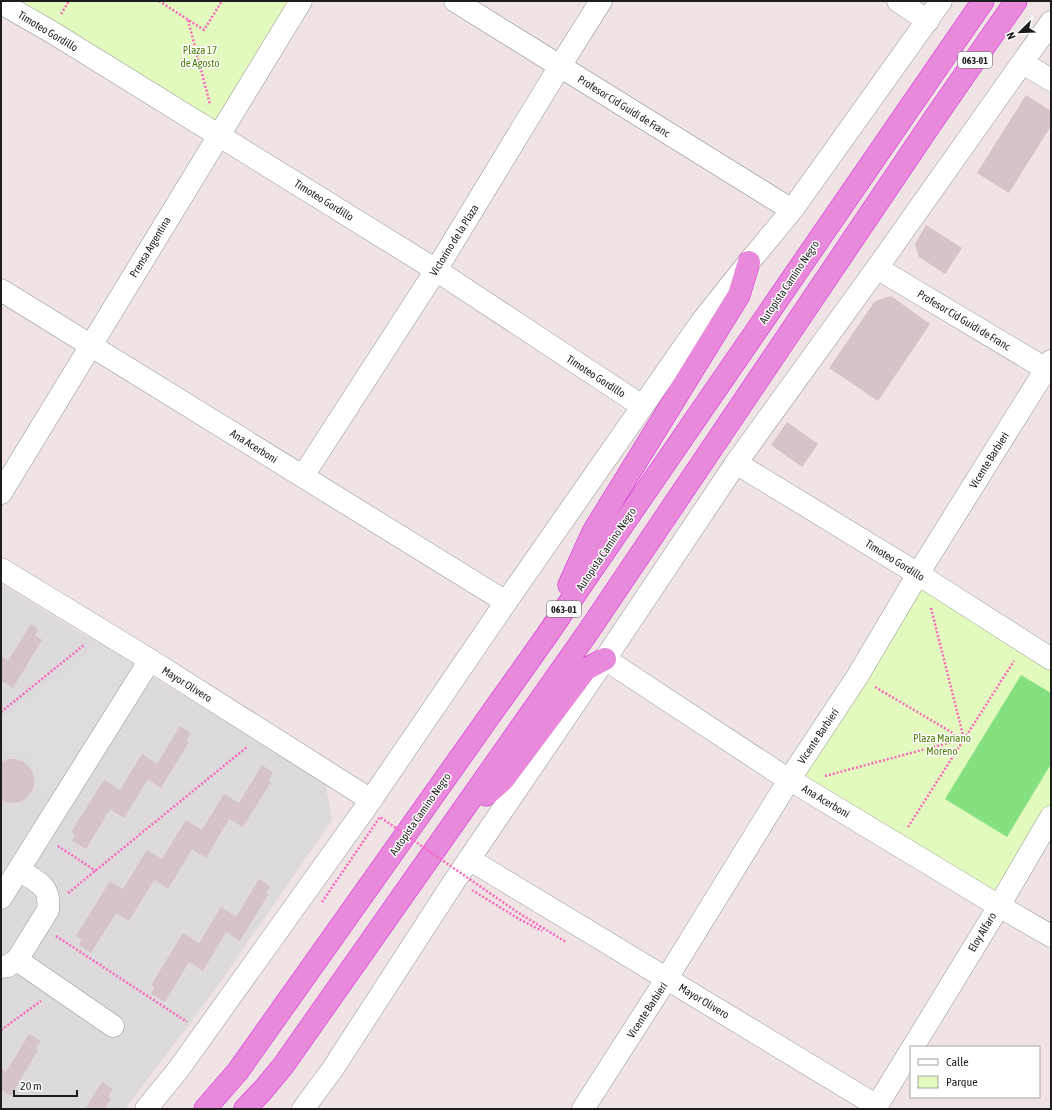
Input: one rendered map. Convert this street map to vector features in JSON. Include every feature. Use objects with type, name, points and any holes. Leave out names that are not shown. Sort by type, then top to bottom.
[{"type":"highway","name":"Autopista Camino Negro","points":[[205,1109],[238,1071],[547,635],[983,1]]},
{"type":"highway","name":"063-01","points":[[245,1109],[283,1066],[588,632],[925,132],[1016,1]]},
{"type":"highway","points":[[547,635],[593,532],[739,295],[749,262]]},
{"type":"highway","points":[[449,830],[502,780],[586,669],[605,659]]},
{"type":"highway","points":[[187,1109],[238,1071]]},
{"type":"street","name":"Prensa Argentina","points":[[1,493],[301,1]]},
{"type":"street","name":"Profesor Cid Guidi de Franc","points":[[455,1],[792,210]]},
{"type":"street","name":"Victorino de la Plaza","points":[[303,476],[436,270],[601,1]]},
{"type":"street","points":[[898,1],[928,20]]},
{"type":"street","points":[[146,1109],[178,1070],[205,1033],[371,800],[506,602],[702,321],[792,210],[941,1]]},
{"type":"street","name":"Timoteo Gordillo","points":[[1,3],[50,31],[436,270],[642,406]]},
{"type":"street","points":[[303,1109],[332,1070],[455,880],[736,463],[1050,27]]},
{"type":"street","points":[[1023,63],[1051,80]]},
{"type":"street","name":"Profesor Cid Guidi de Franc","points":[[877,268],[1049,367]]},
{"type":"street","name":"Ana Acerboni","points":[[1,290],[506,602]]},
{"type":"street","name":"Vicente Barbieri","points":[[583,1109],[793,782],[918,574],[1049,367]]},
{"type":"street","name":"Timoteo Gordillo","points":[[736,463],[918,574],[1051,660]]},
{"type":"street","name":"Mayor Olivero","points":[[1,569],[150,660],[371,800]]},
{"type":"street","name":"Ana Acerboni","points":[[605,659],[793,782],[1051,936]]},
{"type":"street","points":[[1,898],[150,660]]},
{"type":"street","name":"Eloy Alfaro","points":[[914,1046],[1051,817]]},
{"type":"street","name":"Mayor Olivero","points":[[469,859],[668,978],[876,1107]]},
{"type":"street","points":[[19,870],[43,886],[49,901],[43,917],[9,963],[58,988],[113,1026]]},
{"type":"street","points":[[876,1107],[910,1052]]},
{"type":"path","points":[[159,1],[204,30],[222,1]]},
{"type":"path","points":[[188,20],[218,135]]},
{"type":"path","points":[[937,586],[929,600],[964,739]]},
{"type":"path","points":[[1,712],[102,631]]},
{"type":"path","points":[[898,845],[1025,643]]},
{"type":"path","points":[[857,677],[964,739]]},
{"type":"path","points":[[205,1033],[43,917],[96,871],[264,733]]},
{"type":"path","points":[[793,782],[964,739]]},
{"type":"path","points":[[322,902],[380,817],[517,912],[566,942],[519,920],[455,880]]},
{"type":"path","points":[[41,835],[96,871]]},
{"type":"path","points":[[1,1030],[58,988]]},
{"type":"shaded area","points":[[1,584],[325,782],[332,820],[212,994],[125,1109],[1,1109]]},
{"type":"shaded area","points":[[101,643],[135,664],[53,799],[38,790],[40,781],[37,769],[31,760],[16,751],[7,752],[1,746],[1,720]]},
{"type":"green space","name":"Plaza 17 de Agosto","points":[[1,1],[301,1],[218,135]]},
{"type":"green space","name":"Plaza Mariano Moreno","points":[[918,574],[1051,659],[1051,817],[999,906],[797,784]]},
{"type":"green space","points":[[1021,675],[1051,693],[1051,764],[1007,837],[945,799]]},
{"type":"building","points":[[1026,95],[1051,111],[1051,126],[1009,193],[977,173]]},
{"type":"building","points":[[926,225],[962,248],[945,274],[919,257],[915,244]]},
{"type":"building","points":[[891,296],[930,324],[878,401],[829,368],[875,301]]},
{"type":"building","points":[[787,422],[818,444],[802,467],[771,445]]},
{"type":"building","points":[[31,624],[38,629],[35,635],[42,640],[13,688],[1,681],[1,656],[8,661]]},
{"type":"building","points":[[180,726],[191,733],[186,741],[189,742],[161,788],[148,779],[124,818],[110,809],[86,849],[72,841],[75,834],[71,832],[104,780],[120,790],[142,754],[157,764]]},
{"type":"building","points":[[8,759],[22,761],[32,771],[34,778],[34,786],[31,792],[20,802],[13,803],[1,800],[1,762]]},
{"type":"building","points":[[262,765],[273,773],[269,780],[271,782],[243,827],[229,819],[206,858],[192,849],[168,889],[154,880],[129,921],[116,913],[91,953],[79,945],[82,940],[76,936],[110,881],[123,889],[147,850],[162,859],[186,820],[202,830],[224,794],[239,803]]},
{"type":"building","points":[[259,879],[270,886],[266,893],[268,895],[240,941],[226,932],[203,971],[189,962],[165,1002],[151,994],[154,988],[151,985],[183,933],[199,943],[221,907],[236,917]]},
{"type":"building","points":[[29,1034],[41,1041],[36,1048],[38,1050],[11,1096],[1,1090],[1,1068],[6,1072]]},
{"type":"building","points":[[102,1082],[113,1089],[108,1097],[111,1098],[105,1109],[85,1109]]}]
